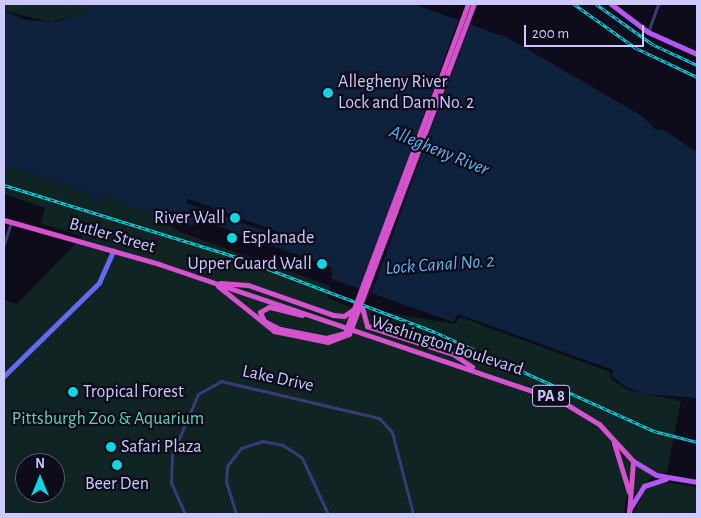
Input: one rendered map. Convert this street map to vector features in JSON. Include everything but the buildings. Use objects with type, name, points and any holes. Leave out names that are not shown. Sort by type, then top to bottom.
[{"type":"highway","points":[[468,4],[360,306],[363,321],[371,327],[454,354],[479,371]]},
{"type":"highway","points":[[212,282],[274,331],[328,342],[347,334],[360,306],[474,4]]},
{"type":"highway","name":"Butler Street","points":[[4,220],[212,282]]},
{"type":"highway","points":[[212,282],[248,285],[337,315],[346,315],[360,306]]},
{"type":"highway","name":"Washington Boulevard","points":[[212,282],[479,371],[561,401],[592,418],[633,461]]},
{"type":"highway","points":[[347,334],[326,338],[280,329],[264,320],[260,311],[271,307],[351,328]]},
{"type":"highway","name":"PA 8","points":[[612,438],[630,503]]},
{"type":"highway","name":"PA 8","points":[[629,512],[633,461]]},
{"type":"main road","points":[[612,4],[648,32],[697,54]]},
{"type":"main road","points":[[4,376],[99,283],[113,251]]},
{"type":"main road","points":[[633,461],[672,478],[697,482]]},
{"type":"main road","points":[[629,512],[644,486],[672,478]]},
{"type":"street","points":[[648,32],[658,4]]},
{"type":"street","points":[[4,244],[10,222]]},
{"type":"street","name":"Lake Drive","points":[[185,514],[171,483],[172,454],[198,394],[221,382],[379,418],[392,432],[404,492],[413,514]]},
{"type":"street","points":[[236,514],[226,482],[229,461],[246,445],[269,442],[290,448],[305,462],[328,514]]},
{"type":"green space","points":[[4,4],[92,4],[85,14],[51,22],[4,11]]},
{"type":"green space","name":"Pittsburgh Zoo & Aquarium","points":[[4,165],[91,193],[92,204],[99,204],[101,196],[172,218],[170,224],[175,230],[330,286],[327,298],[348,306],[455,324],[460,317],[610,372],[611,379],[628,390],[681,401],[667,472],[651,478],[635,494],[635,489],[626,498],[624,514],[4,514],[4,300],[17,304],[83,236],[41,224],[45,208],[4,194]]},
{"type":"green space","points":[[663,482],[697,487],[697,514],[634,514],[645,489]]},
{"type":"water","points":[[91,4],[413,4],[508,38],[642,116],[656,130],[662,129],[697,152],[697,398],[645,394],[626,387],[612,376],[613,370],[458,314],[453,322],[332,279],[331,267],[196,218],[193,226],[101,196],[99,204],[92,203],[91,193],[4,165],[4,11],[26,20],[56,22],[86,13]],"holes":[[[188,199],[289,236],[291,240],[187,203]]]},
{"type":"pier","points":[[459,18],[470,22],[371,295],[360,291]]},
{"type":"pier","points":[[188,199],[289,236],[291,240],[186,203]]},
{"type":"railway","points":[[574,4],[636,48],[697,77]]},
{"type":"railway","points":[[596,4],[652,44],[697,65]]},
{"type":"railway","points":[[4,185],[234,256],[435,332],[654,431],[697,442]]},
{"type":"place","name":"Allegheny River Lock and Dam No. 2","points":[[328,93]]},
{"type":"place","name":"River Wall","points":[[235,218]]},
{"type":"place","name":"Esplanade","points":[[232,238]]},
{"type":"place","name":"Upper Guard Wall","points":[[322,264]]},
{"type":"place","name":"Tropical Forest","points":[[73,392]]},
{"type":"place","name":"Safari Plaza","points":[[111,447]]},
{"type":"place","name":"Beer Den","points":[[117,465]]},
{"type":"water label","name":"Allegheny River","points":[[439,151]]},
{"type":"water label","name":"Lock Canal No. 2","points":[[440,265]]}]
